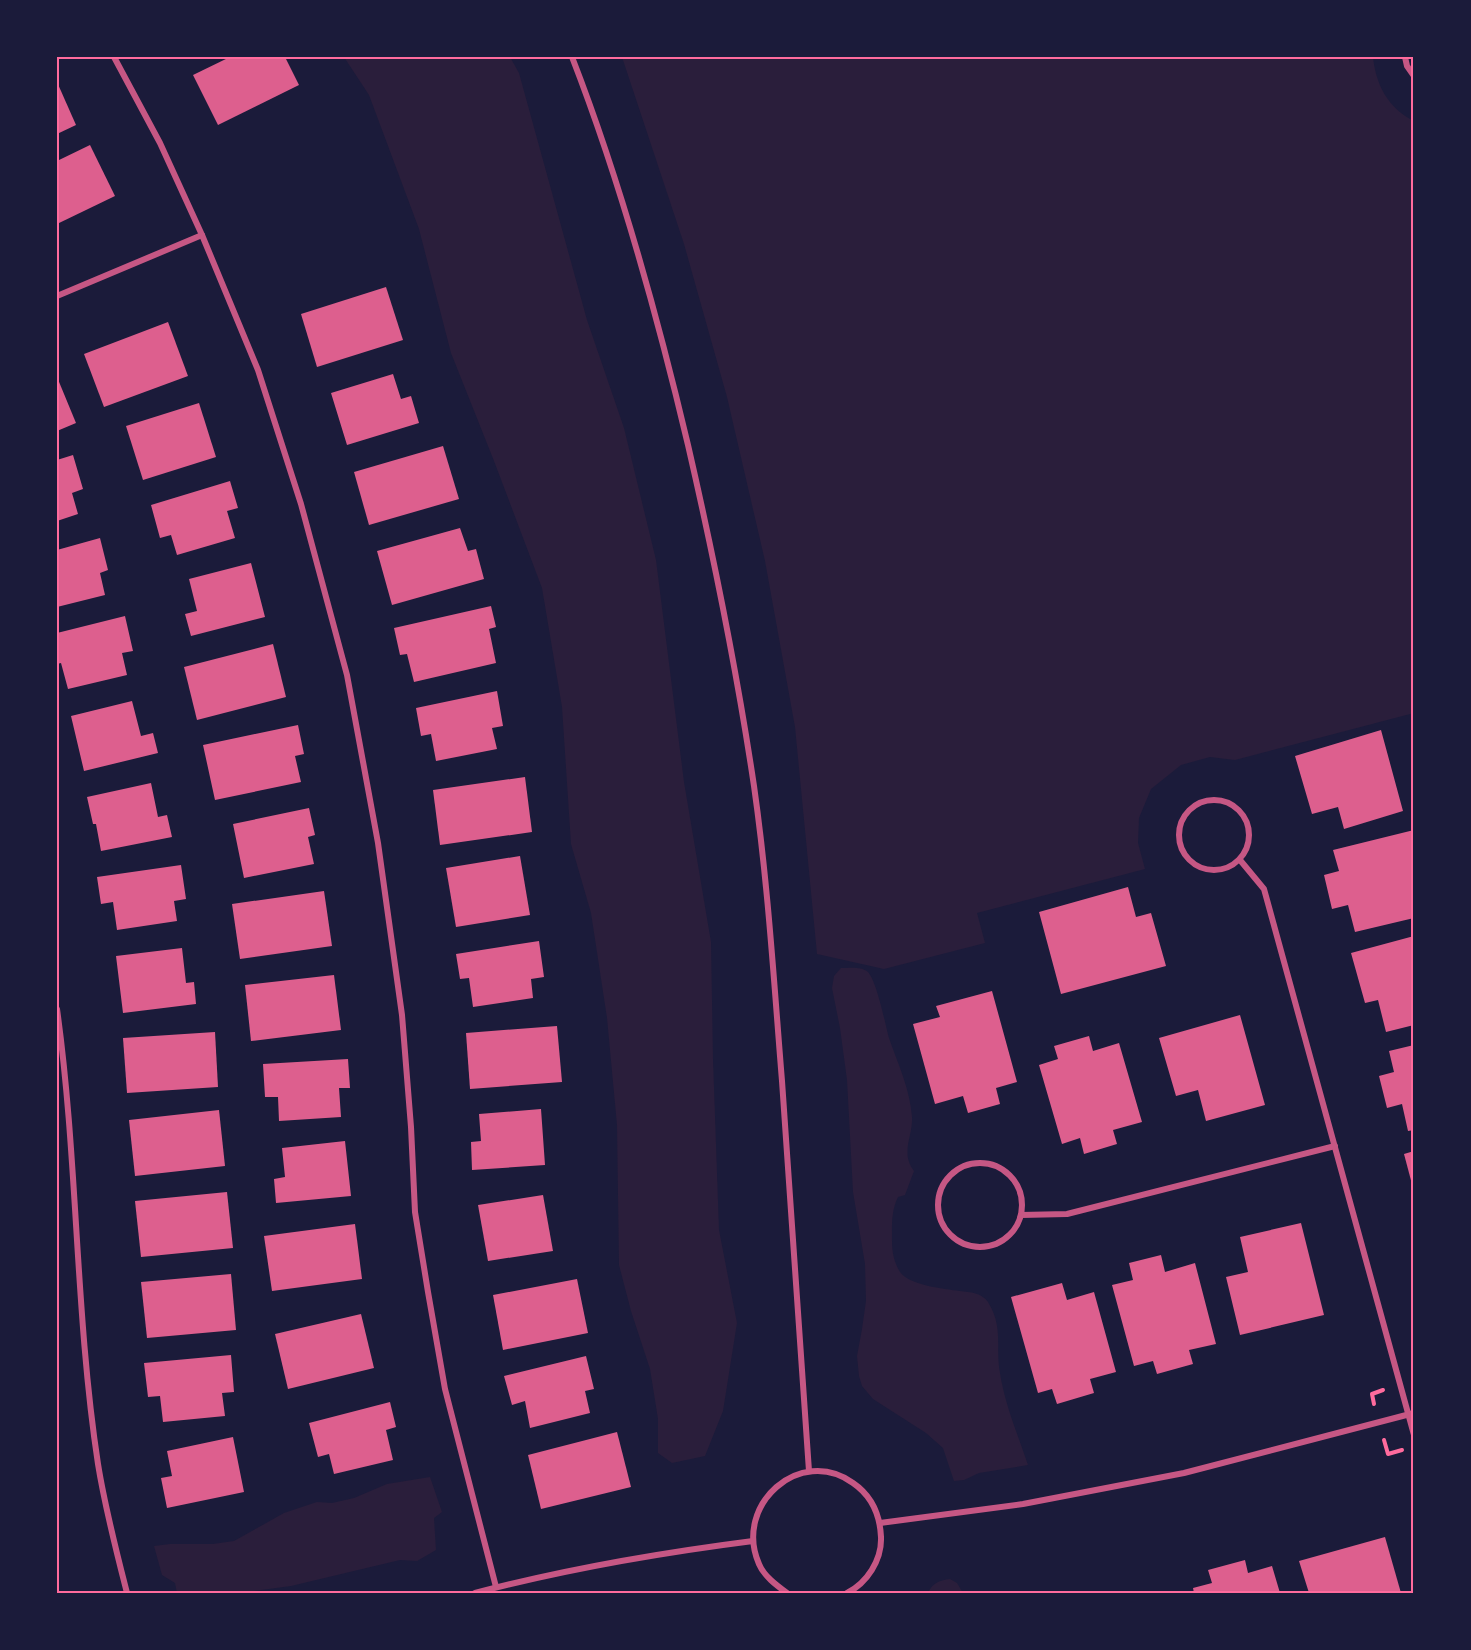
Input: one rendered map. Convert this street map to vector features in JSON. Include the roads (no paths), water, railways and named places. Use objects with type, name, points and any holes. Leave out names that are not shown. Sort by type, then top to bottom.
[{"type":"street","points":[[114,57],[160,143],[202,235],[258,369],[301,504],[347,675],[378,843],[402,1015],[415,1212],[424,1269],[445,1389],[496,1587]]},
{"type":"street","points":[[572,57],[604,143],[627,216],[673,380],[707,531],[741,707],[754,787],[766,886],[809,1471]]},
{"type":"street","points":[[1405,57],[1407,66],[1414,76]]},
{"type":"street","points":[[57,297],[202,235]]},
{"type":"street","points":[[1207,800],[1229,803],[1238,809],[1249,829],[1249,840],[1240,860],[1229,867],[1218,870],[1206,870],[1194,865],[1185,856],[1180,846],[1179,833],[1188,811],[1207,800]]},
{"type":"street","points":[[1240,860],[1264,889],[1411,1413],[1414,1435]]},
{"type":"street","points":[[57,1010],[72,1160],[89,1396],[98,1465],[112,1536],[127,1593]]},
{"type":"street","points":[[1021,1215],[1067,1214],[1335,1146]]},
{"type":"street","points":[[973,1162],[987,1162],[1000,1167],[1011,1176],[1019,1188],[1022,1201],[1021,1215],[1015,1228],[1006,1239],[994,1245],[979,1248],[965,1245],[943,1228],[938,1215],[937,1201],[948,1175],[959,1167],[973,1162]]},
{"type":"street","points":[[880,1523],[1033,1502],[1184,1473],[1411,1413]]},
{"type":"street","points":[[787,1593],[772,1582],[759,1564],[753,1541],[754,1523],[760,1504],[773,1488],[790,1477],[809,1471],[828,1472],[847,1478],[862,1489],[874,1505],[880,1523],[881,1543],[876,1562],[865,1580],[848,1593]]},
{"type":"street","points":[[475,1593],[610,1563],[695,1548],[753,1541]]}]
